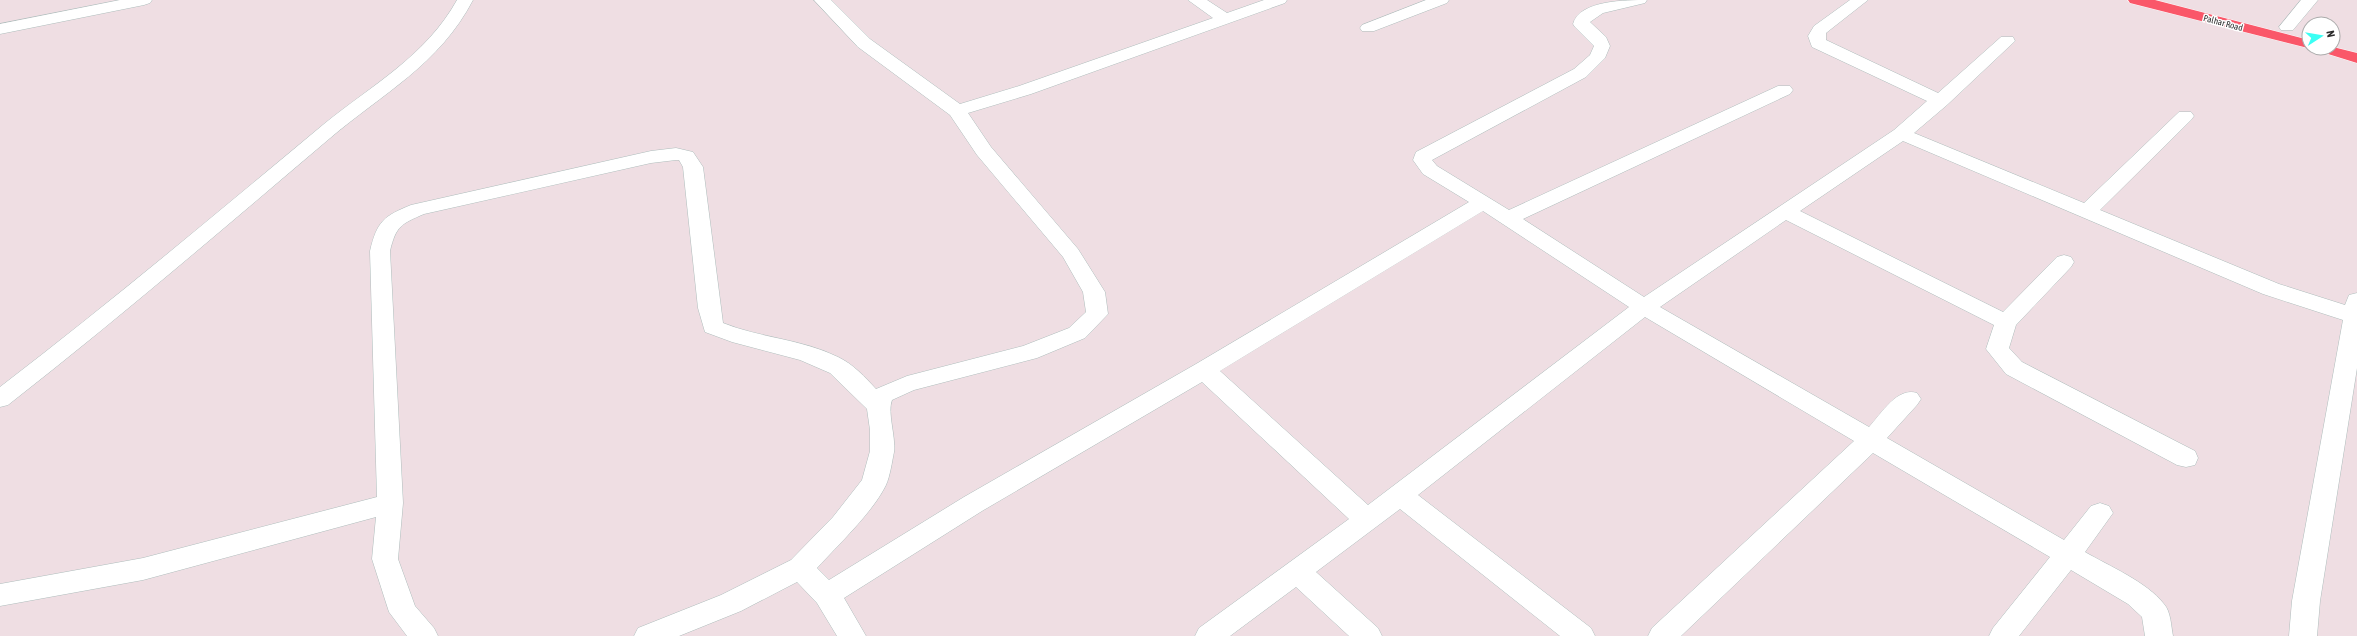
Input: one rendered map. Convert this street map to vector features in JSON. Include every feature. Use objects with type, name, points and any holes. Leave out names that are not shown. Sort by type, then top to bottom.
[{"type":"main road","name":"Palhar Road","points":[[2136,0],[2301,43]]},
{"type":"main road","name":"Palhar Road","points":[[2181,0],[2301,31]]},
{"type":"main road","points":[[2341,41],[2357,46]]},
{"type":"main road","points":[[2341,54],[2357,58]]},
{"type":"street","points":[[0,29],[144,0]]},
{"type":"street","points":[[0,399],[96,326],[340,120],[428,52],[460,11],[465,0]]},
{"type":"street","points":[[648,636],[731,603],[800,568],[842,524],[874,483],[882,451],[882,430],[878,406],[883,395],[907,384],[1030,352],[1077,333],[1097,314],[1094,292],[1071,254],[984,151],[957,111],[864,43],[822,0]]},
{"type":"street","points":[[1196,0],[1225,19]]},
{"type":"street","points":[[957,111],[1025,90],[1279,0]]},
{"type":"street","points":[[1368,28],[1441,0]]},
{"type":"street","points":[[1639,0],[1598,10],[1582,20],[1581,24],[1586,31],[1600,40],[1602,45],[1600,55],[1580,73],[1423,156],[1422,160],[1430,170],[1510,217],[1644,307],[2138,596],[2155,612],[2159,636]]},
{"type":"street","points":[[1860,0],[1820,30],[1816,36],[1818,43],[1941,102]]},
{"type":"street","points":[[2287,27],[2310,0]]},
{"type":"street","points":[[1209,636],[1367,520],[1644,307],[1901,134],[1941,102],[2007,41]]},
{"type":"street","points":[[1510,217],[1784,90]]},
{"type":"street","points":[[2087,212],[2185,116]]},
{"type":"street","points":[[1901,134],[2271,289],[2356,308],[2306,601],[2303,636]]},
{"type":"street","points":[[424,636],[403,612],[385,560],[390,503],[380,251],[384,233],[395,219],[418,209],[651,157],[676,154],[686,156],[693,167],[708,308],[713,327],[735,337],[823,359],[847,374],[878,406]]},
{"type":"street","points":[[827,595],[973,504],[1204,370],[1483,202]]},
{"type":"street","points":[[1785,212],[2006,322]]},
{"type":"street","points":[[2064,262],[2006,322],[1997,349],[2014,368],[2186,458]]},
{"type":"street","points":[[1204,370],[1367,520]]},
{"type":"street","points":[[1662,636],[1871,440],[1909,399]]},
{"type":"street","points":[[1400,495],[1580,636]]},
{"type":"street","points":[[0,595],[143,569],[390,503]]},
{"type":"street","points":[[2002,636],[2100,513]]},
{"type":"street","points":[[800,568],[827,595],[852,636]]},
{"type":"street","points":[[1297,571],[1368,636]]}]
